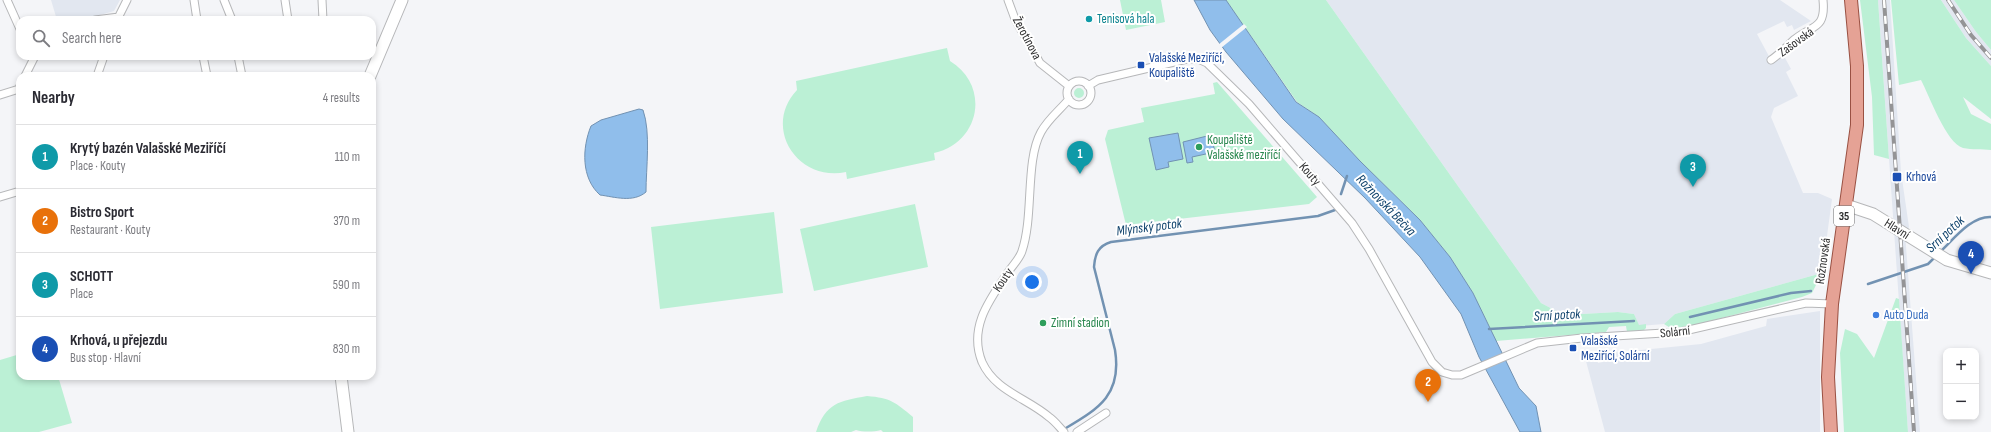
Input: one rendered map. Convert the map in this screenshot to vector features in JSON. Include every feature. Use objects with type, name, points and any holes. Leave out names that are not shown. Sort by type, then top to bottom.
[{"type":"main road","name":"Rožnovská","points":[[1831,432],[1828,391],[1832,304],[1857,125],[1857,66],[1851,0]]},
{"type":"street","points":[[7,0],[16,19]]},
{"type":"street","points":[[119,16],[127,0]]},
{"type":"street","points":[[194,0],[196,16]]},
{"type":"street","points":[[224,0],[230,16]]},
{"type":"street","points":[[285,0],[287,16]]},
{"type":"street","points":[[322,0],[323,16]]},
{"type":"street","points":[[372,72],[402,0]]},
{"type":"street","name":"Žerotínova","points":[[1008,0],[1015,19],[1040,63],[1069,86]]},
{"type":"street","name":"Zašovská","points":[[1771,60],[1799,37],[1818,25],[1824,14],[1823,0]]},
{"type":"street","name":"Kouty","points":[[1069,86],[1076,81],[1085,82],[1088,86],[1098,80],[1186,60],[1198,59],[1206,63],[1249,104],[1352,223],[1369,249],[1435,367],[1442,372],[1452,375],[1460,374],[1476,369],[1517,351]]},
{"type":"street","points":[[27,72],[33,60]]},
{"type":"street","points":[[98,72],[103,60]]},
{"type":"street","points":[[204,60],[206,72]]},
{"type":"street","points":[[239,60],[241,72]]},
{"type":"street","points":[[1069,86],[1067,91],[1069,99],[1077,104],[1086,102],[1090,94],[1088,86]]},
{"type":"street","points":[[0,95],[16,90]]},
{"type":"street","name":"Kouty","points":[[1064,432],[1049,416],[1000,385],[990,375],[982,362],[978,347],[978,331],[982,314],[989,300],[1022,252],[1028,227],[1033,165],[1041,132],[1069,99]]},
{"type":"street","points":[[0,197],[16,192]]},
{"type":"street","name":"Hlavní","points":[[1846,205],[1873,214],[1939,255],[1959,264],[1991,273]]},
{"type":"street","name":"Solární","points":[[1517,351],[1537,343],[1680,332],[1806,303],[1832,304]]},
{"type":"street","points":[[342,380],[348,432]]},
{"type":"street","points":[[1077,432],[1106,413]]},
{"type":"shaded area","points":[[51,0],[120,0],[114,11],[97,16],[56,16]]},
{"type":"shaded area","points":[[1326,0],[1780,0],[1811,21],[1794,30],[1792,25],[1787,27],[1784,21],[1757,34],[1771,60],[1773,62],[1784,56],[1791,69],[1786,72],[1798,96],[1774,108],[1771,117],[1803,193],[1818,193],[1832,199],[1822,273],[1675,314],[1664,324],[1639,326],[1634,314],[1618,312],[1564,315],[1541,303]]},
{"type":"shaded area","points":[[1878,0],[1890,0],[1901,172],[1909,227],[1905,233],[1920,432],[1908,432]]},
{"type":"shaded area","points":[[1941,0],[1954,0],[1976,32],[1991,50],[1991,66],[1966,38]]},
{"type":"shaded area","points":[[1820,311],[1820,432],[1605,432],[1583,350],[1586,349],[1590,361],[1597,359],[1598,363],[1603,362],[1601,354],[1701,344],[1766,326],[1767,319]]},
{"type":"green space","points":[[1120,0],[1161,0],[1165,22],[1126,30]]},
{"type":"green space","points":[[1226,0],[1326,0],[1541,303],[1564,315],[1618,312],[1634,314],[1639,325],[1646,324],[1646,328],[1644,330],[1627,332],[1626,326],[1609,327],[1606,332],[1496,341],[1473,293],[1450,257],[1420,220],[1360,161],[1319,117],[1297,102]]},
{"type":"green space","points":[[1860,0],[1878,0],[1889,159],[1874,155],[1872,97]]},
{"type":"green space","points":[[1891,0],[1941,0],[1966,38],[1991,66],[1991,119],[1963,97],[1971,114],[1991,124],[1991,150],[1966,149],[1957,144],[1950,137],[1944,128],[1921,80],[1899,85]]},
{"type":"green space","points":[[1954,0],[1991,0],[1991,50],[1976,32]]},
{"type":"green space","points":[[947,48],[950,61],[963,72],[971,85],[975,98],[975,113],[970,126],[962,138],[950,147],[934,153],[935,160],[847,179],[846,172],[828,173],[813,169],[800,160],[790,149],[784,135],[783,120],[787,105],[797,90],[796,81]]},
{"type":"green space","points":[[1217,82],[1317,197],[1309,204],[1126,225],[1105,139],[1108,130],[1144,122],[1141,108],[1215,94],[1213,83]]},
{"type":"green space","points":[[1079,88],[1084,93],[1079,98],[1074,93]]},
{"type":"green space","points":[[915,204],[928,267],[814,291],[800,229]]},
{"type":"green space","points":[[774,212],[783,293],[660,309],[651,227]]},
{"type":"green space","points":[[1822,273],[1812,293],[1802,297],[1695,325],[1672,329],[1664,324],[1675,314]]},
{"type":"green space","points":[[1896,298],[1899,299],[1908,432],[1844,432],[1840,353],[1845,329],[1857,334],[1874,358]]},
{"type":"green space","points":[[16,355],[16,380],[59,380],[72,423],[39,432],[0,432],[0,360]]},
{"type":"green space","points":[[867,396],[882,398],[902,408],[913,417],[913,432],[856,430],[851,432],[816,432],[820,422],[829,409],[841,402]]},
{"type":"water","name":"Rožnovská Bečva","points":[[1194,0],[1226,0],[1296,102],[1319,117],[1360,161],[1420,220],[1450,257],[1473,293],[1519,388],[1536,406],[1541,432],[1520,432],[1479,357],[1461,314],[1420,257],[1365,198],[1283,119],[1226,52],[1210,30]]},
{"type":"water","points":[[639,109],[643,110],[647,129],[648,151],[646,192],[630,198],[600,195],[589,180],[586,171],[586,144],[591,126],[601,120]]},
{"type":"water","points":[[1178,133],[1183,159],[1168,162],[1169,167],[1156,170],[1149,138]]},
{"type":"water","name":"Koupaliště Valašské meziříčí","points":[[1211,135],[1215,152],[1192,157],[1193,162],[1187,163],[1183,142]]},
{"type":"pier","points":[[1244,24],[1247,27],[1221,48],[1218,45]]},
{"type":"waterway","name":"Mlýnský potok","points":[[1341,194],[1347,176]]},
{"type":"waterway","name":"Mlýnský potok","points":[[1066,428],[1089,414],[1106,398],[1112,389],[1115,378],[1115,350],[1094,267],[1096,254],[1100,248],[1111,242],[1318,216],[1335,210]]},
{"type":"waterway","name":"Srní potok","points":[[1940,252],[1970,224],[1977,220],[1991,217]]},
{"type":"waterway","name":"Srní potok","points":[[1868,284],[1928,264],[1935,257]]},
{"type":"waterway","name":"Srní potok","points":[[1690,317],[1791,293],[1811,291]]},
{"type":"waterway","name":"Srní potok","points":[[1489,329],[1634,321]]},
{"type":"railway","points":[[1884,0],[1914,432]]},
{"type":"railway","points":[[1948,0],[1971,35],[1991,58]]},
{"type":"place","name":"Tenisová hala","points":[[1089,19]]},
{"type":"place","name":"Valašské Meziříčí, Koupaliště","points":[[1141,65]]},
{"type":"place","name":"Koupaliště Valašské meziříčí","points":[[1199,147]]},
{"type":"place","name":"Krytý bazén Valašské Meziříčí","points":[[1080,174]]},
{"type":"place","name":"Krhová","points":[[1897,177]]},
{"type":"place","name":"SCHOTT","points":[[1693,187]]},
{"type":"place","name":"Krhová, u přejezdu","points":[[1971,274]]},
{"type":"place","name":"Auto Duda","points":[[1876,315]]},
{"type":"place","name":"Zimní stadion","points":[[1043,323]]},
{"type":"place","name":"Valašské Meziřící, Solární","points":[[1573,348]]},
{"type":"place","name":"Bistro Sport","points":[[1428,402]]}]
